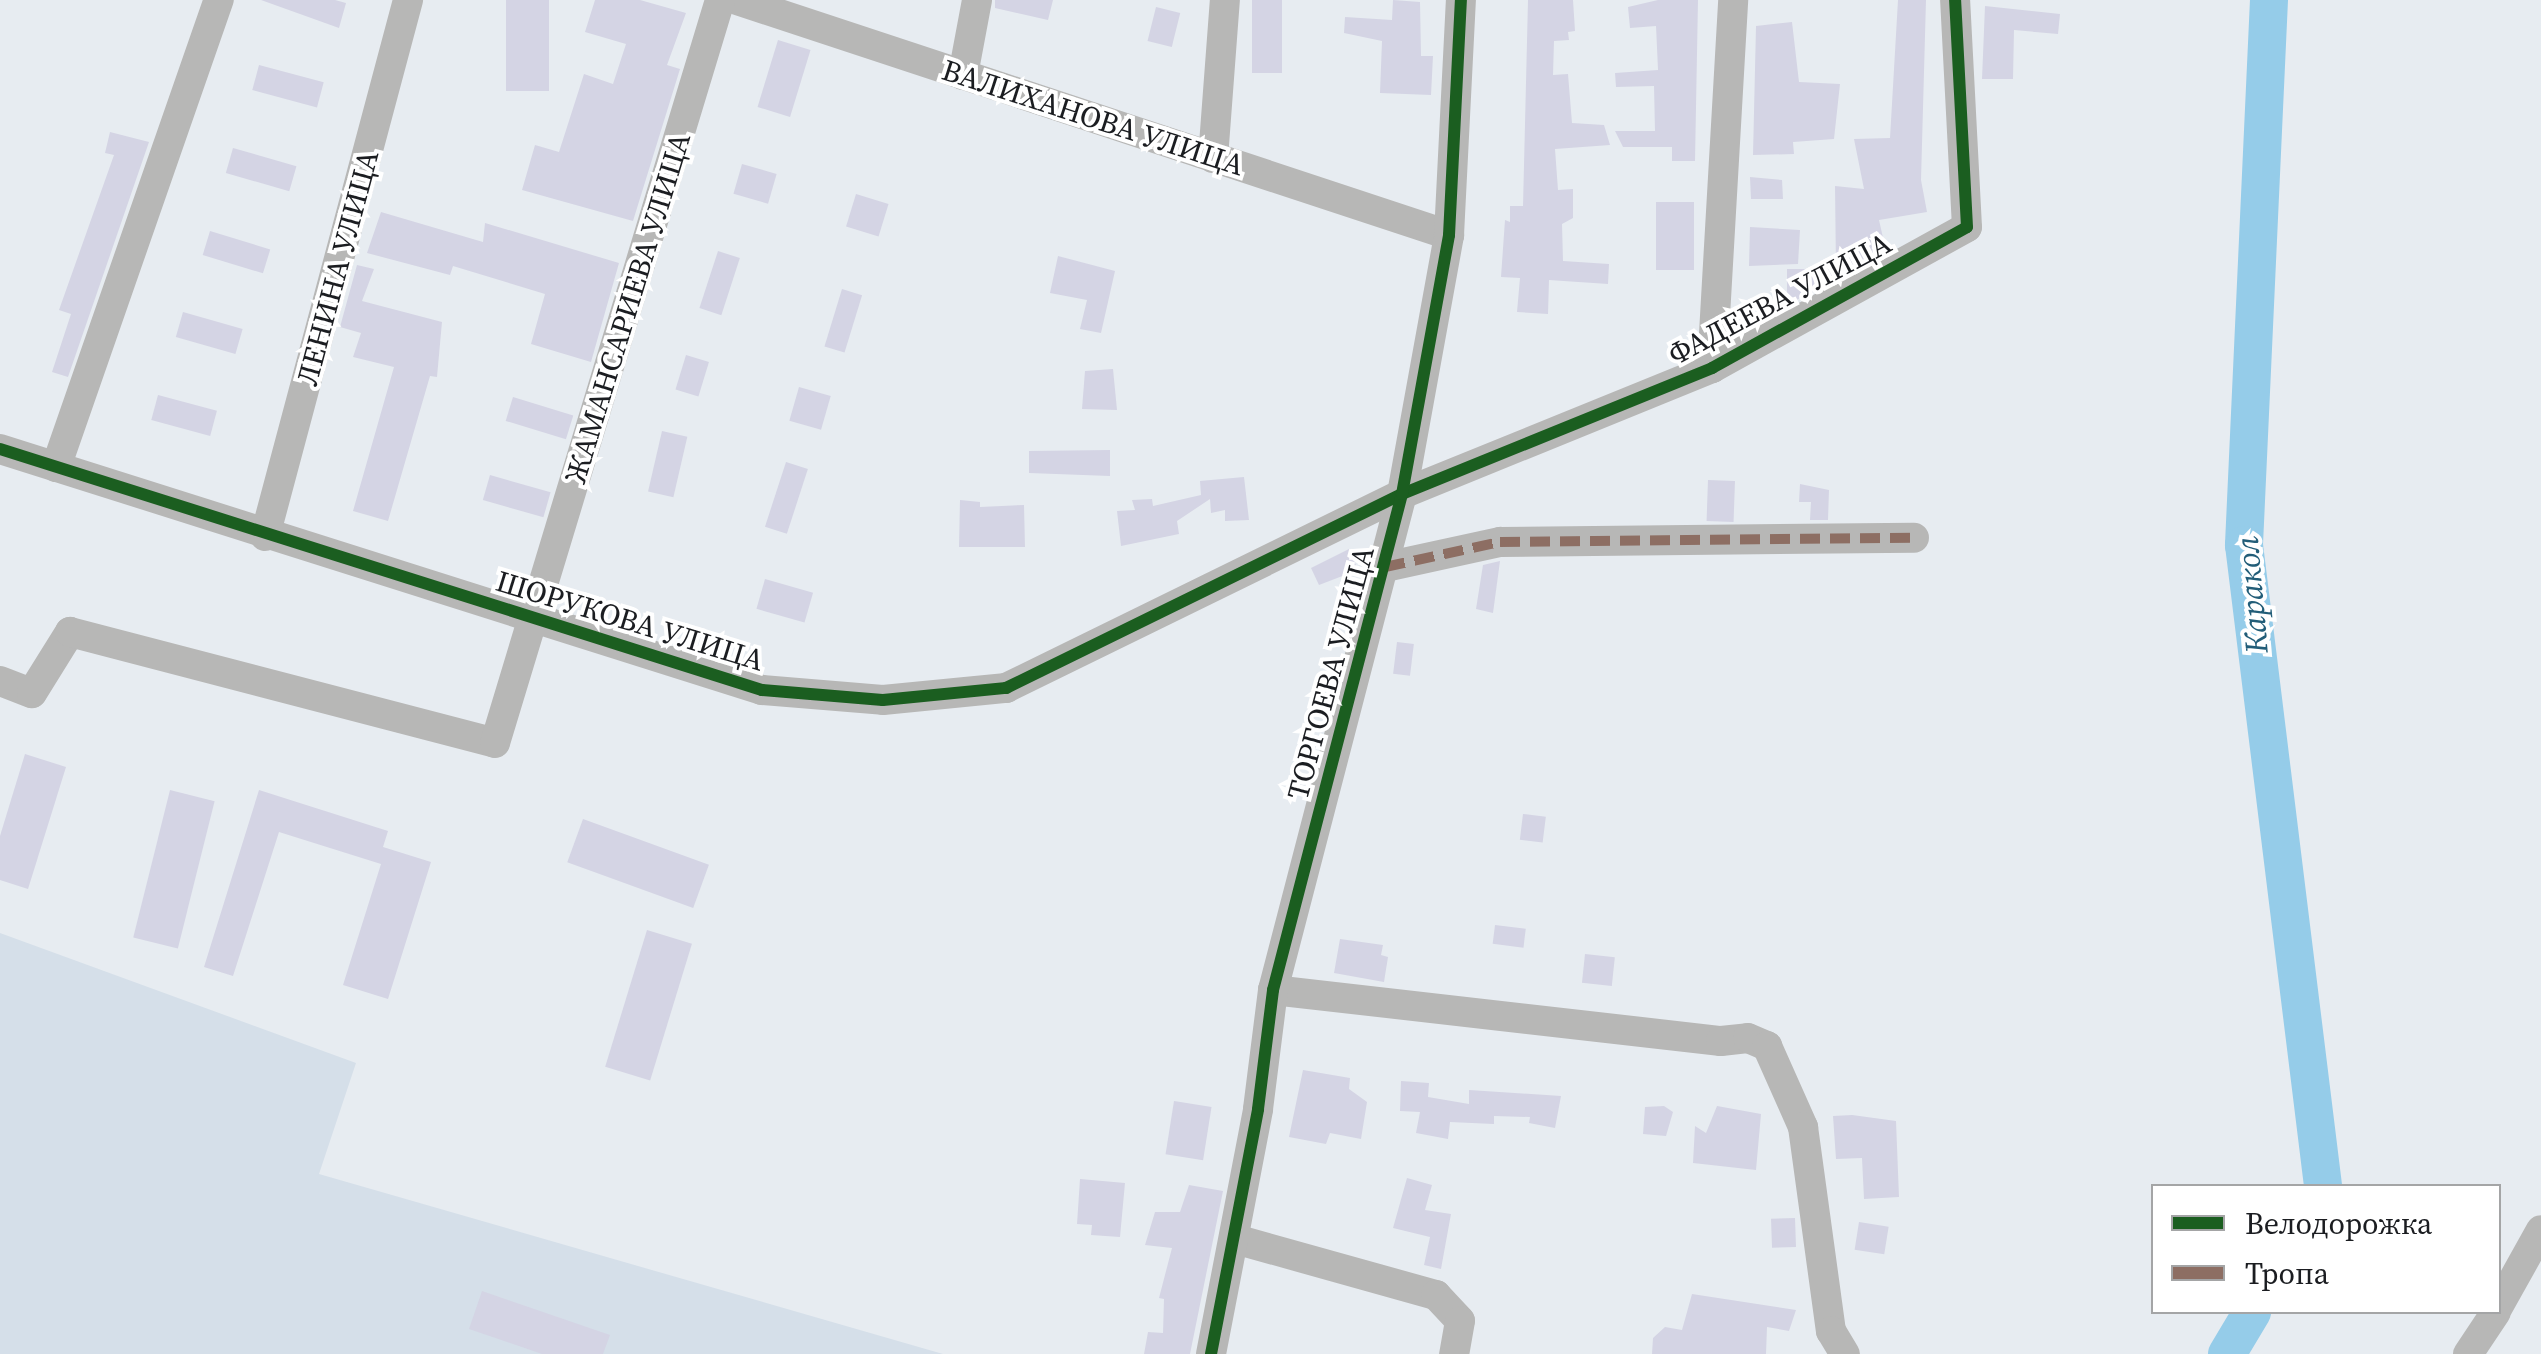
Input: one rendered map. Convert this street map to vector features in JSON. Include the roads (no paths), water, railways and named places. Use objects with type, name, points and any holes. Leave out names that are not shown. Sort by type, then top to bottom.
[{"type":"street","points":[[56,467],[219,0]]},
{"type":"street","name":"ЛЕНИНА УЛИЦА","points":[[265,536],[408,0]]},
{"type":"street","name":"ЖАМАНСАРИЕВА УЛИЦА","points":[[0,680],[32,692],[70,632],[495,743],[720,0]]},
{"type":"street","name":"ВАЛИХАНОВА УЛИЦА","points":[[737,0],[1450,235]]},
{"type":"street","points":[[962,75],[978,0]]},
{"type":"street","points":[[1214,158],[1225,0]]},
{"type":"street","name":"ТОРГОЕВА УЛИЦА","points":[[1211,1354],[1235,1239],[1273,990],[1385,567],[1450,235],[1461,0]]},
{"type":"street","points":[[1712,368],[1733,0]]},
{"type":"street","name":"ФАДЕЕВА УЛИЦА","points":[[1402,494],[1712,368],[1967,227],[1955,0]]},
{"type":"street","name":"ШОРУКОВА УЛИЦА","points":[[0,449],[265,536],[762,690],[883,700],[1006,688],[1402,494]]},
{"type":"street","points":[[1385,567],[1500,542],[1914,538]]},
{"type":"street","points":[[1273,990],[1721,1041],[1748,1038],[1766,1046],[1803,1127],[1831,1330],[1846,1354]]},
{"type":"street","points":[[2501,1302],[2541,1230]]},
{"type":"street","points":[[1235,1239],[1436,1295],[1460,1321],[1454,1354]]},
{"type":"street","points":[[2468,1354],[2494,1314]]},
{"type":"waterway","name":"Каракол","points":[[2269,0],[2244,545],[2323,1184]]},
{"type":"waterway","name":"Каракол","points":[[2227,1354],[2251,1314]]}]
